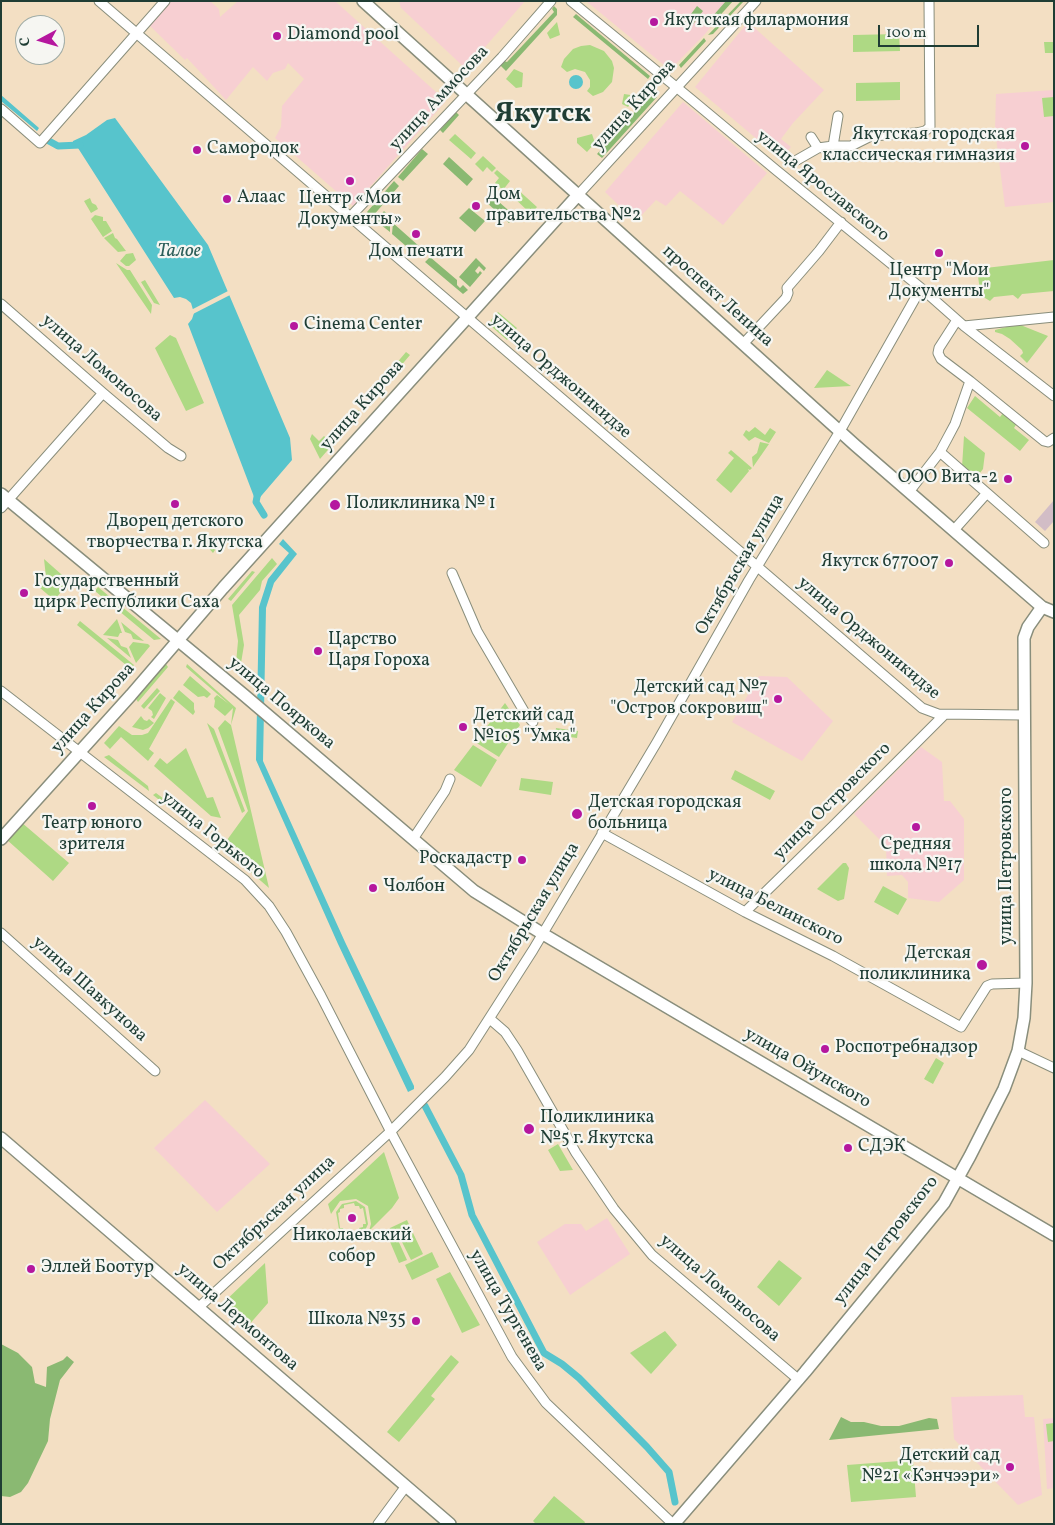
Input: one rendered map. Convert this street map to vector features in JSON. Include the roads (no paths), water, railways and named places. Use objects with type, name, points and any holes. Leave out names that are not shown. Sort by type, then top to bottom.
[{"type":"main road","name":"проспект Ленина","points":[[363,1],[840,431],[1042,607],[1054,612]]},
{"type":"main road","name":"улица Кирова","points":[[1,839],[131,695],[177,640],[578,194]]},
{"type":"main road","name":"улица Пояркова","points":[[4,501],[244,695],[474,891],[543,934]]},
{"type":"main road","name":"улица Петровского","points":[[673,1524],[798,1380],[938,1210],[958,1178],[1004,1089],[1018,1051],[1024,1018],[1026,983],[1024,638],[1028,627],[1042,607]]},
{"type":"main road","name":"улица Ойунского","points":[[543,934],[1054,1235]]},
{"type":"main road","name":"улица Лермонтова","points":[[1,1138],[450,1524]]},
{"type":"street","name":"улица Орджоникидзе","points":[[99,1],[917,705],[927,712],[944,715],[1024,715]]},
{"type":"street","points":[[1,109],[40,143],[165,1]]},
{"type":"street","name":"улица Аммосова","points":[[350,217],[551,1]]},
{"type":"street","name":"улица Ярославского","points":[[571,1],[921,288],[961,323],[1054,396]]},
{"type":"street","name":"улица Кирова","points":[[578,194],[756,1]]},
{"type":"street","points":[[797,160],[818,148],[851,146],[870,136],[916,133],[925,131],[930,127],[929,1]]},
{"type":"street","points":[[833,146],[838,116]]},
{"type":"street","points":[[812,137],[818,148]]},
{"type":"street","points":[[743,344],[786,298],[788,294],[787,288],[840,222]]},
{"type":"street","name":"Октябрьская улица","points":[[199,1307],[391,1131],[445,1078],[469,1050],[543,934],[657,742],[757,567],[840,431],[921,288]]},
{"type":"street","name":"улица Ломоносова","points":[[1,304],[168,448],[181,456]]},
{"type":"street","points":[[1054,317],[961,323],[939,348],[938,353],[941,359],[1044,441],[1048,442],[1054,438]]},
{"type":"street","points":[[909,492],[940,452],[955,424],[970,381]]},
{"type":"street","points":[[4,501],[103,393]]},
{"type":"street","points":[[940,452],[1044,543]]},
{"type":"street","points":[[954,530],[987,493]]},
{"type":"street","points":[[452,573],[477,631],[525,713],[533,722]]},
{"type":"street","name":"улица Горького","points":[[1,691],[245,880],[269,906],[308,972],[391,1131]]},
{"type":"street","name":"улица Островского","points":[[745,912],[944,715]]},
{"type":"street","points":[[413,839],[446,791],[450,779]]},
{"type":"street","name":"улица Белинского","points":[[602,833],[745,912],[833,956],[961,1027],[987,986],[992,984],[1026,983]]},
{"type":"street","name":"улица Шавкунова","points":[[1,932],[155,1071]]},
{"type":"street","name":"улица Ломоносова","points":[[490,1019],[505,1032],[517,1050],[576,1153],[614,1209],[652,1255],[798,1380]]},
{"type":"street","points":[[1018,1051],[1054,1068]]},
{"type":"street","name":"улица Тургенева","points":[[391,1131],[492,1321],[525,1377],[546,1403],[673,1524]]},
{"type":"street","points":[[378,1524],[406,1486]]},
{"type":"water","points":[[573,75],[579,75],[583,82],[579,89],[573,89],[569,85],[569,79]]},
{"type":"water","points":[[1,95],[39,128],[37,131],[1,101]]},
{"type":"water","name":"Талое","points":[[115,118],[208,245],[290,438],[292,460],[256,502],[188,324],[194,313],[191,303],[180,297],[174,298],[78,148],[72,147],[73,141],[86,135],[107,120]]},
{"type":"water","points":[[283,539],[297,554],[274,583],[266,608],[263,761],[345,942],[414,1086],[414,1089],[408,1092],[338,944],[256,760],[259,607],[268,579],[289,553],[279,544]]},
{"type":"waterway","points":[[49,141],[58,146],[80,145]]},
{"type":"waterway","points":[[258,492],[256,502],[264,515]]},
{"type":"waterway","points":[[425,1106],[461,1175],[472,1215],[544,1353],[562,1364],[579,1378],[669,1472],[675,1502]]},
{"type":"place","name":"Якутская филармония","points":[[654,22]]},
{"type":"place","name":"Diamond pool","points":[[277,36]]},
{"type":"place","name":"Якутская городская классическая гимназия","points":[[1025,146]]},
{"type":"place","name":"Самородок","points":[[197,150]]},
{"type":"place","name":"Центр «Мои Документы»","points":[[350,181]]},
{"type":"place","name":"Алаас","points":[[227,199]]},
{"type":"place","name":"Дом правительства №2","points":[[476,206]]},
{"type":"place","name":"Дом печати","points":[[416,234]]},
{"type":"place","name":"Центр \"Мои Документы\"","points":[[939,253]]},
{"type":"place","name":"Cinema Center","points":[[294,326]]},
{"type":"place","name":"ООО Вита-2","points":[[1008,479]]},
{"type":"place","name":"Дворец детского творчества г. Якутска","points":[[175,504]]},
{"type":"place","name":"Поликлиника № 1","points":[[335,505]]},
{"type":"place","name":"Якутск 677007","points":[[949,563]]},
{"type":"place","name":"Государственный цирк Республики Саха","points":[[24,593]]},
{"type":"place","name":"Царство Царя Гороха","points":[[318,651]]},
{"type":"place","name":"Детский сад №7 \"Остров сокровищ\"","points":[[778,699]]},
{"type":"place","name":"Детский сад №105 \"Умка\"","points":[[463,727]]},
{"type":"place","name":"Театр юного зрителя","points":[[92,806]]},
{"type":"place","name":"Детская городская больница","points":[[577,814]]},
{"type":"place","name":"Средняя школа №17","points":[[916,827]]},
{"type":"place","name":"Роскадастр","points":[[522,860]]},
{"type":"place","name":"Чолбон","points":[[373,888]]},
{"type":"place","name":"Детская поликлиника","points":[[982,965]]},
{"type":"place","name":"Роспотребнадзор","points":[[825,1049]]},
{"type":"place","name":"Поликлиника №5 г. Якутска","points":[[529,1129]]},
{"type":"place","name":"СДЭК","points":[[848,1148]]},
{"type":"place","name":"Николаевский собор","points":[[352,1218]]},
{"type":"place","name":"Эллей Боотур","points":[[31,1269]]},
{"type":"place","name":"Школа №35","points":[[416,1321]]},
{"type":"place","name":"Детский сад №21 «Кэнчээри»","points":[[1010,1467]]},
{"type":"district","name":"Якутск","points":[[543,116]]}]
